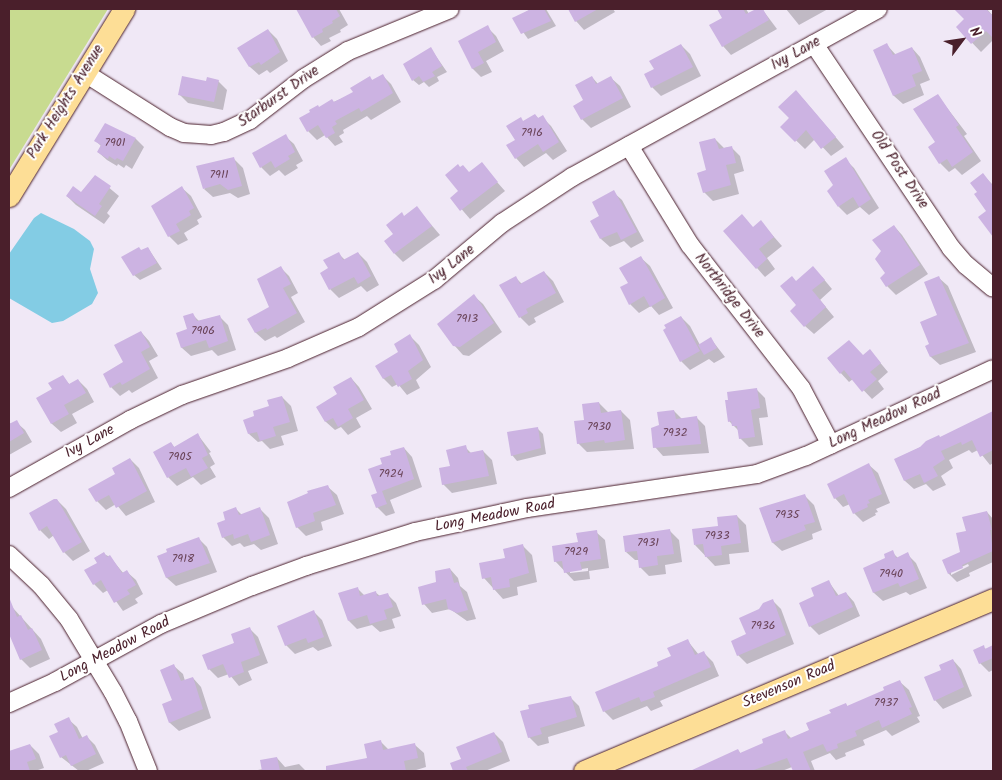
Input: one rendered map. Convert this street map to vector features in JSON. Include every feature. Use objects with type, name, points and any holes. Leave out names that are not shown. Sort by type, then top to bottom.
[{"type":"main road","name":"Park Heights Avenue","points":[[9,196],[124,9]]},
{"type":"main road","name":"Stevenson Road","points":[[584,771],[993,599]]},
{"type":"street","name":"Starburst Drive","points":[[85,72],[170,127],[184,133],[211,135],[231,130],[250,120],[303,79],[348,51],[448,9]]},
{"type":"street","name":"Ivy Lane","points":[[9,488],[130,420],[182,394],[288,358],[359,326],[434,280],[502,223],[572,177],[878,9]]},
{"type":"street","name":"Old Post Drive","points":[[814,44],[951,248],[966,265],[993,288]]},
{"type":"street","name":"Northridge Drive","points":[[629,146],[690,245],[801,388],[831,445]]},
{"type":"street","name":"Long Meadow Road","points":[[9,703],[55,682],[161,624],[306,566],[406,535],[527,508],[757,474],[831,445],[993,370]]},
{"type":"street","points":[[9,555],[56,601],[94,660],[128,721],[148,771]]},
{"type":"green space","points":[[9,9],[108,9],[9,170]]},
{"type":"water","points":[[41,213],[74,229],[90,241],[94,249],[90,269],[98,293],[92,304],[63,321],[52,323],[9,298],[9,254],[34,218]]},
{"type":"building","points":[[296,9],[336,9],[340,16],[332,21],[333,23],[322,29],[323,32],[312,38]]},
{"type":"building","points":[[531,9],[544,9],[551,21],[521,34],[512,18]]},
{"type":"building","points":[[568,9],[598,9],[575,22]]},
{"type":"building","points":[[717,9],[743,9],[746,14],[756,9],[763,9],[769,20],[722,47],[709,25],[722,18]]},
{"type":"building","points":[[954,9],[986,9],[993,16],[993,38],[986,31],[971,44],[956,27],[964,19]]},
{"type":"building","points":[[488,25],[496,42],[478,52],[484,63],[472,69],[458,41]]},
{"type":"building","points":[[268,29],[280,52],[261,65],[259,62],[249,67],[237,48]]},
{"type":"building","points":[[887,43],[893,55],[912,47],[922,71],[912,75],[916,86],[893,96],[873,50]]},
{"type":"building","points":[[681,44],[693,67],[651,88],[644,74],[654,69],[649,61]]},
{"type":"building","points":[[431,47],[442,66],[432,72],[435,76],[423,82],[419,76],[412,81],[403,64]]},
{"type":"building","points":[[383,74],[393,93],[361,112],[359,108],[335,121],[337,124],[332,127],[335,133],[326,138],[318,125],[307,132],[299,118],[310,112],[309,110],[318,105],[319,107],[332,99],[334,102],[353,92],[350,88],[370,76],[372,80]]},
{"type":"building","points":[[182,76],[206,81],[207,77],[219,80],[214,102],[178,95]]},
{"type":"building","points":[[592,76],[596,84],[611,76],[623,98],[581,120],[573,106],[583,100],[575,85]]},
{"type":"building","points":[[796,90],[836,137],[821,149],[806,130],[795,142],[780,127],[789,118],[778,107]]},
{"type":"building","points":[[938,94],[959,125],[956,127],[973,152],[952,167],[947,159],[939,164],[928,147],[935,142],[913,109]]},
{"type":"building","points":[[535,114],[538,118],[543,115],[559,142],[543,152],[538,144],[515,159],[506,145],[515,140],[506,126],[521,117],[523,121]]},
{"type":"building","points":[[105,123],[136,138],[123,161],[117,158],[115,160],[109,156],[108,159],[97,152],[101,145],[94,141]]},
{"type":"building","points":[[286,134],[295,152],[288,156],[290,159],[275,168],[271,161],[260,168],[252,153]]},
{"type":"building","points":[[715,138],[719,149],[732,146],[736,163],[726,165],[731,185],[703,193],[697,173],[706,170],[699,142]]},
{"type":"building","points":[[234,157],[242,186],[228,190],[220,184],[203,189],[196,166]]},
{"type":"building","points":[[846,157],[871,199],[859,207],[853,197],[838,207],[827,191],[833,185],[824,171]]},
{"type":"building","points":[[482,162],[498,182],[460,211],[450,198],[458,191],[445,175],[458,164],[460,167],[463,165],[469,172]]},
{"type":"building","points":[[983,173],[993,186],[993,237],[978,217],[986,211],[974,194],[977,192],[970,183]]},
{"type":"building","points":[[95,175],[111,186],[99,204],[102,206],[95,216],[66,196],[73,186],[81,192]]},
{"type":"building","points":[[182,186],[194,208],[189,211],[191,215],[176,224],[180,231],[168,237],[151,206]]},
{"type":"building","points":[[614,190],[637,232],[621,240],[617,232],[600,239],[590,221],[599,216],[592,202]]},
{"type":"building","points":[[417,206],[432,226],[394,254],[384,241],[393,234],[386,225],[402,212],[404,216]]},
{"type":"building","points":[[742,214],[753,227],[761,220],[774,237],[759,249],[767,259],[756,269],[723,231]]},
{"type":"building","points":[[894,225],[920,265],[886,287],[880,278],[885,273],[875,259],[881,251],[872,240]]},
{"type":"building","points":[[139,247],[141,250],[148,247],[157,263],[133,276],[121,257]]},
{"type":"building","points":[[339,252],[343,260],[358,252],[371,276],[358,284],[354,277],[329,290],[320,273],[328,268],[323,260]]},
{"type":"building","points":[[641,256],[665,298],[650,307],[644,296],[629,305],[620,287],[628,283],[619,268]]},
{"type":"building","points":[[281,266],[291,284],[283,288],[297,313],[267,330],[266,328],[255,333],[247,319],[269,307],[257,279]]},
{"type":"building","points":[[813,266],[825,280],[812,290],[826,307],[804,327],[790,311],[796,305],[780,286],[792,276],[796,281]]},
{"type":"building","points":[[544,271],[556,293],[526,309],[528,313],[519,318],[499,285],[516,276],[520,284]]},
{"type":"building","points":[[939,276],[969,343],[930,357],[925,346],[929,344],[920,322],[937,315],[924,282]]},
{"type":"building","points":[[474,294],[494,323],[460,347],[453,346],[437,324]]},
{"type":"building","points":[[193,313],[197,321],[220,315],[228,341],[209,348],[206,340],[181,348],[176,333],[187,329],[183,316]]},
{"type":"building","points":[[681,316],[700,351],[680,362],[663,330],[666,328],[664,325]]},
{"type":"building","points":[[141,331],[150,347],[141,352],[150,369],[122,385],[120,382],[110,388],[103,374],[123,362],[114,345]]},
{"type":"building","points":[[410,334],[423,360],[408,371],[412,379],[398,387],[391,375],[383,379],[375,366],[398,352],[394,344]]},
{"type":"building","points":[[711,337],[717,348],[704,355],[698,345]]},
{"type":"building","points":[[849,340],[863,355],[870,349],[881,363],[870,372],[877,379],[862,392],[844,370],[840,374],[827,358]]},
{"type":"building","points":[[63,375],[69,384],[78,379],[86,393],[64,405],[69,414],[51,424],[36,398],[52,389],[48,383]]},
{"type":"building","points":[[351,377],[364,400],[348,409],[353,418],[338,427],[333,418],[325,422],[316,407],[337,394],[333,387]]},
{"type":"building","points":[[757,388],[760,408],[751,410],[755,437],[739,439],[737,426],[732,426],[731,421],[728,422],[725,400],[728,400],[727,392]]},
{"type":"building","points":[[282,396],[290,422],[273,427],[276,436],[260,441],[257,432],[248,434],[243,420],[254,416],[253,411],[269,406],[267,400]]},
{"type":"building","points":[[599,402],[601,413],[621,410],[625,440],[605,443],[604,440],[577,444],[574,421],[584,420],[582,404]]},
{"type":"building","points":[[674,410],[676,419],[697,416],[701,444],[653,448],[651,428],[659,425],[657,412]]},
{"type":"building","points":[[993,411],[993,450],[980,457],[972,440],[962,445],[961,442],[941,451],[945,459],[933,467],[938,476],[924,483],[920,474],[904,481],[894,459],[920,447],[926,441],[939,435],[940,437]]},
{"type":"building","points":[[17,420],[24,433],[9,442],[9,424]]},
{"type":"building","points":[[538,427],[541,448],[511,456],[507,432]]},
{"type":"building","points":[[198,433],[208,455],[202,458],[208,468],[191,477],[186,468],[167,478],[153,452],[171,442],[174,447]]},
{"type":"building","points":[[466,445],[468,453],[483,450],[489,476],[442,485],[439,468],[450,466],[446,450]]},
{"type":"building","points":[[404,447],[414,479],[382,491],[387,504],[376,508],[371,495],[377,493],[368,469],[382,464],[380,458],[391,455],[390,451]]},
{"type":"building","points":[[130,458],[147,491],[116,508],[109,495],[96,502],[88,489],[115,474],[112,468]]},
{"type":"building","points":[[869,463],[882,494],[868,500],[870,503],[867,504],[868,507],[853,514],[844,494],[834,499],[827,484]]},
{"type":"building","points":[[328,485],[336,505],[313,513],[315,521],[296,528],[287,502],[308,493],[307,491]]},
{"type":"building","points":[[805,494],[815,522],[804,525],[806,530],[772,543],[759,508]]},
{"type":"building","points":[[57,499],[82,542],[63,553],[47,526],[39,531],[29,513]]},
{"type":"building","points":[[236,507],[239,515],[260,507],[270,535],[251,542],[248,534],[234,539],[233,534],[222,538],[217,523],[225,520],[223,512]]},
{"type":"building","points":[[987,511],[992,530],[990,530],[993,551],[962,565],[963,568],[948,574],[942,560],[960,552],[956,533],[966,531],[962,517]]},
{"type":"building","points":[[737,515],[741,543],[721,546],[722,555],[705,557],[703,544],[694,545],[692,529],[718,526],[717,517]]},
{"type":"building","points":[[670,529],[674,554],[657,556],[658,565],[639,568],[637,551],[625,552],[623,536]]},
{"type":"building","points":[[597,530],[601,559],[580,562],[582,570],[564,573],[562,561],[554,562],[552,546],[578,542],[576,533]]},
{"type":"building","points":[[199,537],[210,563],[166,578],[157,556],[167,552],[166,549]]},
{"type":"building","points":[[523,544],[529,573],[509,579],[510,587],[493,590],[491,577],[482,579],[479,563],[505,558],[503,549]]},
{"type":"building","points":[[893,550],[896,558],[908,552],[919,579],[900,587],[898,583],[873,593],[863,568],[885,558],[884,554]]},
{"type":"building","points":[[104,552],[107,557],[110,555],[122,573],[127,570],[136,585],[127,590],[130,594],[114,603],[101,580],[93,585],[84,570],[97,563],[94,558]]},
{"type":"building","points":[[450,568],[454,583],[458,582],[468,610],[457,613],[448,609],[446,599],[422,605],[418,587],[436,582],[435,571]]},
{"type":"building","points":[[829,580],[836,596],[846,592],[853,607],[809,627],[799,603],[814,596],[811,588]]},
{"type":"building","points":[[358,587],[360,596],[376,591],[377,596],[388,593],[393,607],[384,610],[387,619],[370,624],[367,615],[348,621],[338,593]]},
{"type":"building","points":[[9,597],[17,617],[21,615],[28,630],[32,628],[42,650],[20,660],[9,634]]},
{"type":"building","points":[[773,599],[786,635],[737,656],[731,641],[746,634],[739,618],[759,609],[763,603]]},
{"type":"building","points":[[314,610],[324,637],[308,643],[306,638],[285,646],[277,626]]},
{"type":"building","points":[[250,627],[260,655],[241,662],[244,672],[229,678],[223,664],[208,670],[202,655],[234,643],[231,634]]},
{"type":"building","points":[[688,639],[695,655],[704,651],[711,667],[653,692],[655,697],[641,702],[639,697],[603,712],[595,692],[658,666],[657,662],[671,656],[667,648]]},
{"type":"building","points":[[984,645],[985,649],[993,645],[993,658],[979,664],[973,650]]},
{"type":"building","points":[[953,659],[964,687],[934,701],[924,677],[941,670],[939,665]]},
{"type":"building","points":[[174,664],[181,681],[193,677],[203,709],[169,723],[162,704],[172,700],[160,670]]},
{"type":"building","points":[[900,680],[912,707],[909,708],[912,714],[882,728],[879,720],[855,731],[857,736],[837,744],[838,748],[827,752],[823,744],[803,752],[811,771],[793,771],[787,758],[751,771],[690,771],[738,749],[740,753],[763,743],[762,739],[785,730],[788,739],[809,730],[806,723],[831,713],[829,710],[846,703],[847,706],[884,690],[883,687]]},
{"type":"building","points":[[571,696],[577,717],[540,728],[542,734],[528,738],[520,711],[529,709],[528,705]]},
{"type":"building","points":[[69,717],[79,739],[87,735],[96,754],[71,766],[66,755],[60,758],[49,736],[58,732],[54,724]]},
{"type":"building","points":[[494,732],[502,752],[466,767],[468,771],[453,771],[450,763],[461,759],[456,747]]},
{"type":"building","points":[[381,740],[383,750],[415,743],[418,758],[404,761],[406,771],[326,771],[326,766],[367,758],[364,744]]},
{"type":"building","points":[[30,744],[36,759],[27,762],[30,771],[9,771],[9,751]]},
{"type":"building","points":[[277,757],[280,771],[262,771],[260,760]]}]
